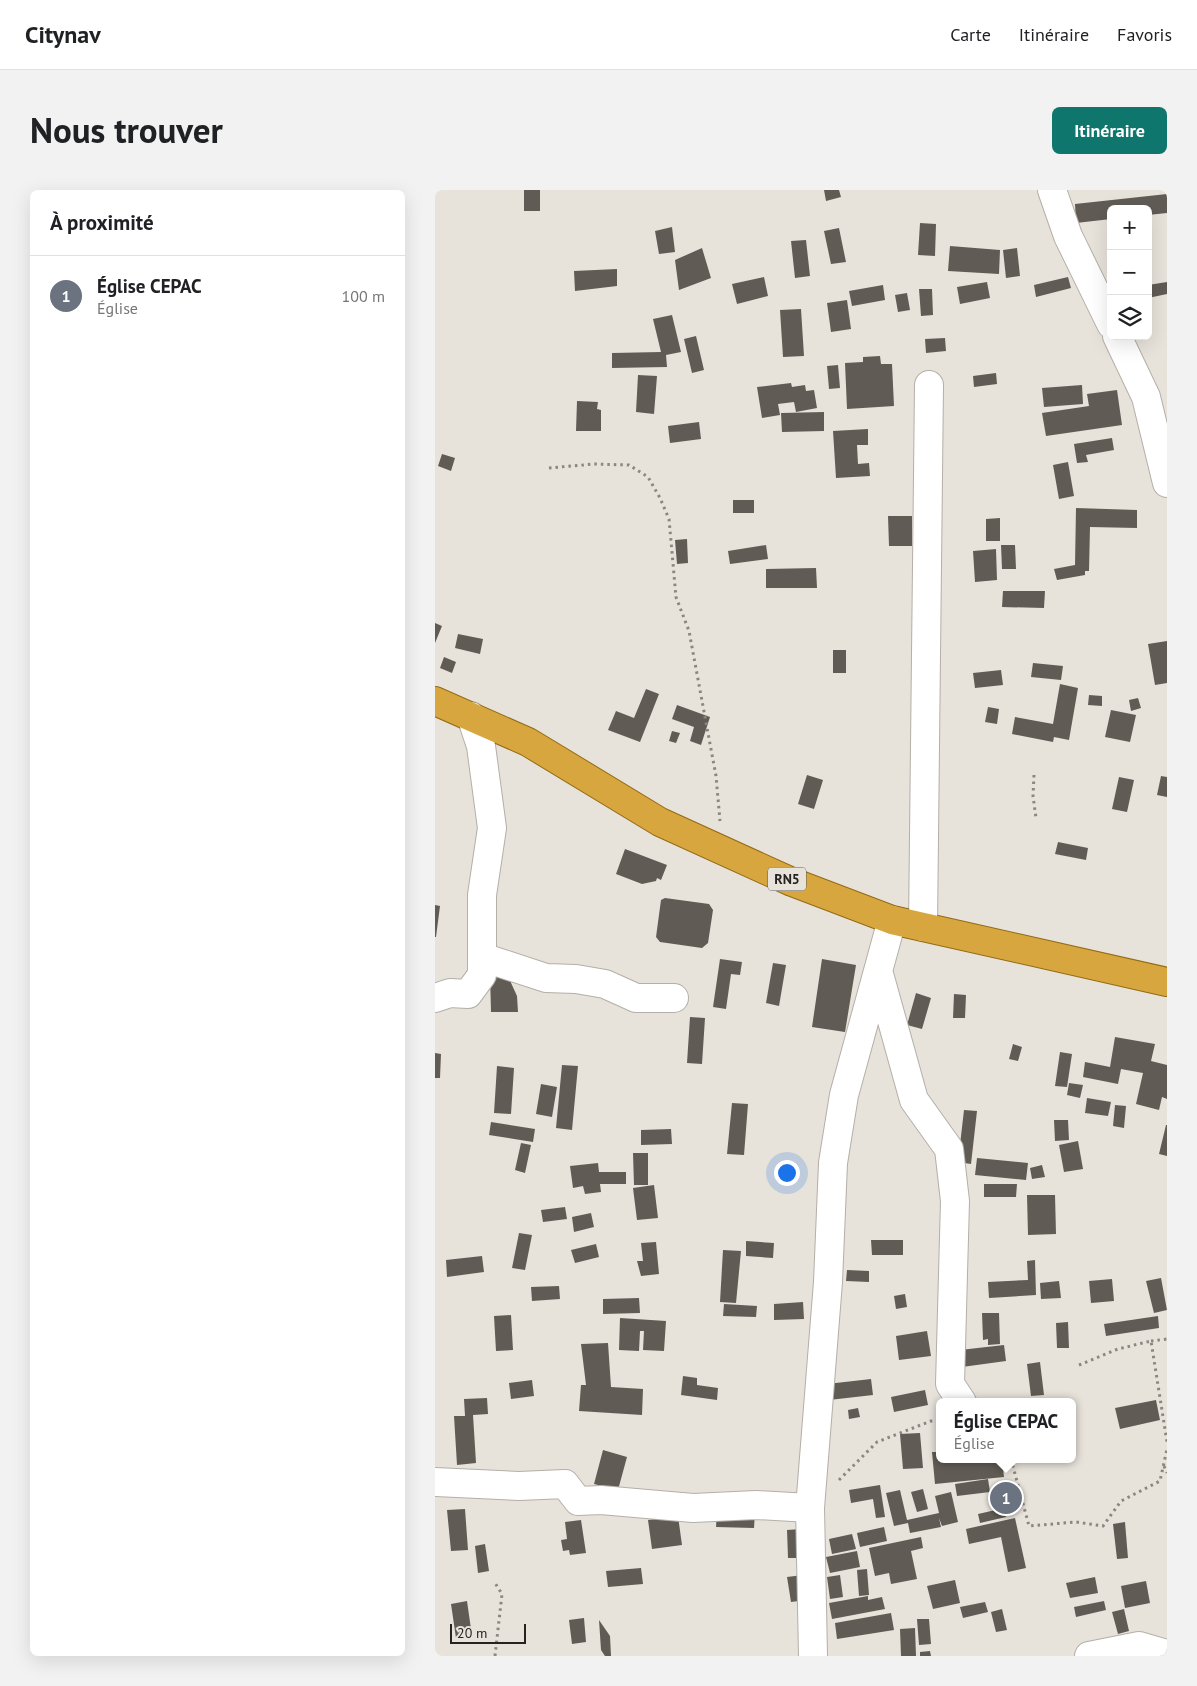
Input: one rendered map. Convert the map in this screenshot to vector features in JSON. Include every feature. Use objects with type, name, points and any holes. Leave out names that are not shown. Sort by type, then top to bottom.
[{"type":"highway","name":"RN5","points":[[435,701],[528,742],[660,822],[792,882],[893,920],[1167,982]]},
{"type":"street","points":[[1052,190],[1068,236],[1107,316]]},
{"type":"street","points":[[1119,340],[1146,397],[1167,484]]},
{"type":"street","points":[[923,927],[929,384]]},
{"type":"street","points":[[435,998],[450,993],[468,994],[481,975],[482,894],[493,828],[481,746],[471,716]]},
{"type":"street","points":[[813,1656],[810,1508],[828,1282],[833,1163],[844,1095],[893,920]]},
{"type":"street","points":[[482,957],[546,978],[576,979],[605,984],[636,998],[674,998]]},
{"type":"street","points":[[879,973],[914,1100],[949,1149],[955,1201],[950,1384],[959,1398]]},
{"type":"street","points":[[435,1482],[519,1486],[565,1484],[578,1501],[601,1500],[693,1508],[756,1505],[810,1508]]},
{"type":"street","points":[[1089,1656],[1139,1646],[1167,1654]]},
{"type":"path","points":[[549,468],[594,464],[629,465],[648,477],[663,505],[669,519],[676,597],[689,631],[716,776],[721,819],[716,847]]},
{"type":"path","points":[[1034,775],[1033,796],[1036,818]]},
{"type":"path","points":[[1079,1365],[1118,1349],[1167,1339]]},
{"type":"path","points":[[1151,1341],[1167,1442]]},
{"type":"path","points":[[810,1508],[877,1442],[931,1421],[936,1422]]},
{"type":"path","points":[[1012,1463],[1029,1526],[1076,1522],[1103,1526],[1121,1501],[1160,1481],[1167,1449]]},
{"type":"path","points":[[1163,1466],[1167,1473]]},
{"type":"path","points":[[495,1583],[502,1594],[495,1656]]},
{"type":"building","points":[[524,190],[540,190],[540,211],[524,211]]},
{"type":"building","points":[[824,190],[839,190],[841,197],[826,201]]},
{"type":"building","points":[[1167,194],[1167,213],[1152,215],[1152,205],[1107,205],[1107,219],[1076,223],[1075,204]]},
{"type":"building","points":[[920,223],[936,224],[935,256],[918,255]]},
{"type":"building","points":[[672,227],[675,252],[659,254],[655,231]]},
{"type":"building","points":[[839,228],[846,262],[831,264],[824,231]]},
{"type":"building","points":[[806,240],[810,276],[795,278],[791,241]]},
{"type":"building","points":[[950,246],[1000,250],[999,274],[948,271]]},
{"type":"building","points":[[702,248],[711,278],[679,290],[675,260]]},
{"type":"building","points":[[1017,248],[1020,276],[1006,278],[1003,250]]},
{"type":"building","points":[[617,269],[617,286],[575,291],[574,271]]},
{"type":"building","points":[[764,277],[768,296],[737,304],[732,284]]},
{"type":"building","points":[[1068,277],[1071,288],[1036,297],[1034,285]]},
{"type":"building","points":[[987,282],[990,298],[960,304],[957,287]]},
{"type":"building","points":[[1167,282],[1167,294],[1152,297],[1152,284]]},
{"type":"building","points":[[883,285],[885,300],[852,306],[849,291]]},
{"type":"building","points":[[919,289],[932,289],[933,315],[921,316]]},
{"type":"building","points":[[907,293],[910,310],[898,312],[895,295]]},
{"type":"building","points":[[847,300],[851,329],[831,332],[827,303]]},
{"type":"building","points":[[801,309],[804,356],[783,357],[780,310]]},
{"type":"building","points":[[672,315],[681,352],[666,355],[667,367],[612,368],[612,353],[661,352],[653,319]]},
{"type":"building","points":[[696,336],[704,370],[692,373],[684,339]]},
{"type":"building","points":[[945,338],[946,351],[926,353],[925,339]]},
{"type":"building","points":[[880,356],[881,364],[892,364],[894,406],[847,409],[845,363],[863,362],[863,357]]},
{"type":"building","points":[[838,365],[840,388],[829,389],[827,366]]},
{"type":"building","points":[[996,373],[997,384],[974,387],[973,376]]},
{"type":"building","points":[[638,375],[657,376],[654,414],[636,412]]},
{"type":"building","points":[[791,383],[792,387],[805,385],[806,391],[814,390],[817,408],[796,412],[794,402],[778,404],[780,415],[762,418],[757,387]]},
{"type":"building","points":[[1082,385],[1083,404],[1044,407],[1042,388]]},
{"type":"building","points":[[1117,390],[1122,425],[1046,436],[1042,413],[1089,406],[1087,394]]},
{"type":"building","points":[[577,401],[598,402],[597,409],[601,410],[601,431],[576,431]]},
{"type":"building","points":[[824,412],[824,431],[782,432],[781,413]]},
{"type":"building","points":[[699,422],[701,439],[670,443],[668,426]]},
{"type":"building","points":[[868,429],[868,445],[857,445],[858,464],[869,463],[870,476],[836,478],[833,431]]},
{"type":"building","points":[[1112,438],[1114,450],[1086,455],[1088,462],[1077,463],[1074,444]]},
{"type":"building","points":[[442,454],[455,458],[451,471],[438,466]]},
{"type":"building","points":[[1068,462],[1074,496],[1059,499],[1053,465]]},
{"type":"building","points":[[733,500],[754,500],[754,513],[733,513]]},
{"type":"building","points":[[1076,508],[1137,510],[1137,528],[1090,527],[1089,571],[1085,571],[1085,575],[1057,580],[1054,569],[1075,565]]},
{"type":"building","points":[[888,516],[912,516],[912,546],[889,546]]},
{"type":"building","points":[[1000,518],[1000,541],[986,541],[986,519]]},
{"type":"building","points":[[687,539],[688,563],[677,564],[675,540]]},
{"type":"building","points":[[766,545],[768,559],[730,564],[728,551]]},
{"type":"building","points":[[1001,545],[1015,545],[1016,569],[1002,569]]},
{"type":"building","points":[[996,549],[997,580],[975,582],[973,551]]},
{"type":"building","points":[[816,568],[817,588],[766,588],[766,569]]},
{"type":"building","points":[[1003,591],[1045,591],[1044,608],[1002,607]]},
{"type":"building","points":[[435,623],[442,626],[435,643]]},
{"type":"building","points":[[458,634],[483,639],[480,654],[455,648]]},
{"type":"building","points":[[1167,641],[1167,683],[1155,685],[1148,644]]},
{"type":"building","points":[[833,650],[846,650],[846,673],[833,673]]},
{"type":"building","points":[[444,657],[456,662],[452,673],[440,668]]},
{"type":"building","points":[[1033,663],[1063,666],[1061,680],[1031,677]]},
{"type":"building","points":[[1001,670],[1003,685],[975,688],[973,673]]},
{"type":"building","points":[[1060,684],[1078,688],[1069,740],[1054,737],[1053,742],[1012,734],[1015,717],[1053,724]]},
{"type":"building","points":[[646,689],[659,694],[640,742],[608,730],[616,711],[634,718]]},
{"type":"building","points":[[1089,695],[1102,696],[1102,706],[1088,705]]},
{"type":"building","points":[[1138,698],[1141,708],[1131,711],[1129,700]]},
{"type":"building","points":[[677,705],[710,717],[701,745],[690,741],[694,727],[672,719]]},
{"type":"building","points":[[988,707],[999,709],[997,724],[985,722]]},
{"type":"building","points":[[1111,710],[1136,715],[1130,742],[1105,737]]},
{"type":"building","points":[[672,731],[680,733],[676,743],[669,741]]},
{"type":"building","points":[[807,775],[823,780],[814,809],[798,804]]},
{"type":"building","points":[[1161,776],[1167,777],[1167,797],[1157,795]]},
{"type":"building","points":[[1119,777],[1134,780],[1127,812],[1112,809]]},
{"type":"building","points":[[1058,842],[1088,848],[1086,860],[1055,854]]},
{"type":"building","points":[[625,849],[667,865],[661,880],[657,878],[656,881],[642,884],[616,874]]},
{"type":"building","points":[[665,898],[709,904],[713,910],[708,943],[702,948],[660,942],[656,937],[661,900]]},
{"type":"building","points":[[435,905],[440,906],[436,937],[435,937]]},
{"type":"building","points":[[720,959],[742,962],[740,975],[731,974],[726,1009],[713,1007]]},
{"type":"building","points":[[822,959],[856,965],[845,1032],[812,1027]]},
{"type":"building","points":[[773,963],[786,965],[779,1006],[766,1003]]},
{"type":"building","points":[[490,973],[507,974],[517,996],[518,1012],[491,1012]]},
{"type":"building","points":[[916,993],[931,998],[922,1029],[907,1025]]},
{"type":"building","points":[[954,994],[966,995],[965,1018],[953,1018]]},
{"type":"building","points":[[690,1017],[705,1018],[702,1064],[687,1063]]},
{"type":"building","points":[[1115,1037],[1155,1044],[1151,1061],[1167,1065],[1167,1099],[1162,1097],[1159,1110],[1136,1104],[1143,1073],[1121,1069],[1118,1084],[1083,1077],[1085,1062],[1110,1067]]},
{"type":"building","points":[[1013,1044],[1022,1047],[1018,1061],[1009,1059]]},
{"type":"building","points":[[1060,1052],[1072,1054],[1067,1087],[1055,1086]]},
{"type":"building","points":[[435,1053],[441,1054],[440,1078],[435,1078]]},
{"type":"building","points":[[562,1065],[578,1066],[572,1130],[556,1128]]},
{"type":"building","points":[[497,1066],[514,1068],[511,1114],[494,1113]]},
{"type":"building","points":[[1069,1083],[1083,1085],[1080,1098],[1067,1095]]},
{"type":"building","points":[[541,1084],[557,1087],[552,1117],[536,1114]]},
{"type":"building","points":[[1087,1098],[1111,1102],[1108,1116],[1085,1113]]},
{"type":"building","points":[[732,1103],[748,1104],[744,1155],[727,1154]]},
{"type":"building","points":[[1115,1105],[1126,1106],[1124,1128],[1113,1126]]},
{"type":"building","points":[[964,1110],[977,1111],[971,1164],[958,1162]]},
{"type":"building","points":[[1054,1120],[1068,1120],[1069,1140],[1055,1141]]},
{"type":"building","points":[[491,1122],[535,1129],[533,1142],[489,1135]]},
{"type":"building","points":[[1167,1125],[1167,1156],[1159,1154]]},
{"type":"building","points":[[671,1129],[672,1144],[641,1145],[641,1130]]},
{"type":"building","points":[[1078,1141],[1083,1169],[1064,1172],[1059,1145]]},
{"type":"building","points":[[521,1143],[531,1145],[525,1173],[515,1170]]},
{"type":"building","points":[[633,1153],[648,1153],[648,1185],[634,1185]]},
{"type":"building","points":[[977,1158],[1028,1163],[1026,1180],[975,1175]]},
{"type":"building","points":[[598,1163],[599,1172],[626,1172],[626,1184],[600,1184],[601,1192],[585,1194],[583,1186],[573,1188],[570,1166]]},
{"type":"building","points":[[1042,1165],[1045,1177],[1032,1179],[1030,1168]]},
{"type":"building","points":[[984,1184],[1017,1184],[1016,1197],[984,1197]]},
{"type":"building","points":[[654,1185],[658,1218],[637,1220],[633,1188]]},
{"type":"building","points":[[1027,1195],[1055,1195],[1056,1234],[1028,1235]]},
{"type":"building","points":[[565,1207],[567,1219],[543,1222],[541,1210]]},
{"type":"building","points":[[591,1213],[594,1227],[574,1232],[572,1217]]},
{"type":"building","points":[[519,1233],[532,1235],[525,1270],[512,1268]]},
{"type":"building","points":[[871,1240],[903,1240],[903,1255],[872,1255]]},
{"type":"building","points":[[746,1241],[774,1243],[773,1258],[746,1256]]},
{"type":"building","points":[[656,1242],[659,1274],[641,1276],[637,1261],[643,1261],[641,1243]]},
{"type":"building","points":[[596,1244],[599,1257],[575,1263],[571,1250]]},
{"type":"building","points":[[723,1250],[741,1251],[736,1303],[720,1302]]},
{"type":"building","points":[[482,1256],[484,1272],[447,1277],[446,1260]]},
{"type":"building","points":[[1035,1260],[1036,1295],[989,1298],[988,1282],[1028,1280],[1027,1261]]},
{"type":"building","points":[[847,1270],[869,1271],[869,1282],[846,1281]]},
{"type":"building","points":[[1161,1278],[1167,1310],[1154,1313],[1146,1281]]},
{"type":"building","points":[[1112,1279],[1114,1301],[1091,1303],[1089,1281]]},
{"type":"building","points":[[1059,1281],[1061,1298],[1041,1299],[1040,1283]]},
{"type":"building","points":[[559,1286],[560,1299],[532,1301],[531,1287]]},
{"type":"building","points":[[905,1294],[907,1307],[896,1309],[894,1296]]},
{"type":"building","points":[[639,1298],[640,1313],[603,1314],[603,1299]]},
{"type":"building","points":[[803,1302],[804,1319],[774,1320],[774,1304]]},
{"type":"building","points":[[724,1304],[757,1306],[756,1317],[723,1316]]},
{"type":"building","points":[[982,1313],[999,1313],[1000,1344],[988,1345],[988,1339],[983,1340]]},
{"type":"building","points":[[511,1315],[513,1350],[496,1351],[494,1316]]},
{"type":"building","points":[[1158,1316],[1159,1328],[1106,1336],[1104,1324]]},
{"type":"building","points":[[620,1318],[666,1321],[664,1351],[643,1350],[644,1331],[640,1331],[639,1351],[619,1350]]},
{"type":"building","points":[[1068,1322],[1069,1348],[1057,1348],[1056,1323]]},
{"type":"building","points":[[927,1331],[931,1356],[899,1360],[896,1336]]},
{"type":"building","points":[[608,1343],[611,1387],[643,1389],[642,1415],[579,1411],[581,1385],[586,1385],[581,1344]]},
{"type":"building","points":[[1004,1345],[1006,1361],[962,1367],[960,1350]]},
{"type":"building","points":[[1040,1362],[1044,1395],[1031,1396],[1027,1364]]},
{"type":"building","points":[[683,1376],[697,1378],[697,1385],[718,1388],[717,1400],[681,1395]]},
{"type":"building","points":[[871,1379],[873,1395],[829,1400],[827,1384]]},
{"type":"building","points":[[532,1380],[534,1396],[511,1399],[509,1383]]},
{"type":"building","points":[[925,1390],[928,1405],[894,1412],[891,1397]]},
{"type":"building","points":[[487,1398],[488,1414],[473,1415],[476,1463],[457,1465],[454,1416],[465,1416],[464,1399]]},
{"type":"building","points":[[1156,1400],[1160,1420],[1120,1429],[1115,1408]]},
{"type":"building","points":[[858,1408],[860,1417],[849,1419],[848,1410]]},
{"type":"building","points":[[920,1433],[923,1468],[903,1469],[900,1434]]},
{"type":"building","points":[[603,1450],[627,1457],[618,1490],[594,1484]]},
{"type":"building","points":[[932,1452],[936,1452],[936,1463],[1002,1463],[1004,1477],[935,1484]]},
{"type":"building","points":[[988,1479],[990,1492],[957,1496],[955,1484]]},
{"type":"building","points":[[880,1485],[885,1517],[876,1518],[873,1499],[851,1503],[849,1490]]},
{"type":"building","points":[[1008,1485],[1014,1511],[1005,1512],[1006,1517],[980,1523],[978,1514],[1000,1509],[995,1488]]},
{"type":"building","points":[[923,1489],[928,1509],[917,1512],[911,1492]]},
{"type":"building","points":[[900,1490],[907,1520],[939,1513],[935,1496],[951,1492],[958,1522],[942,1526],[939,1518],[941,1527],[910,1533],[908,1523],[894,1526],[886,1493]]},
{"type":"building","points":[[465,1509],[468,1550],[451,1551],[447,1510]]},
{"type":"building","points":[[717,1511],[755,1512],[754,1528],[716,1527]]},
{"type":"building","points":[[678,1516],[682,1545],[652,1549],[648,1520]]},
{"type":"building","points":[[1015,1518],[1026,1568],[1008,1572],[1001,1537],[969,1544],[966,1529]]},
{"type":"building","points":[[581,1520],[586,1553],[570,1555],[569,1550],[563,1551],[561,1540],[567,1539],[565,1522]]},
{"type":"building","points":[[1125,1522],[1128,1558],[1117,1559],[1113,1524]]},
{"type":"building","points":[[884,1527],[887,1541],[860,1547],[857,1533]]},
{"type":"building","points":[[801,1529],[802,1558],[788,1558],[787,1530]]},
{"type":"building","points":[[852,1534],[856,1549],[832,1554],[829,1539]]},
{"type":"building","points":[[921,1537],[923,1548],[911,1551],[917,1579],[891,1584],[889,1573],[875,1576],[869,1548]]},
{"type":"building","points":[[485,1544],[489,1571],[478,1573],[475,1546]]},
{"type":"building","points":[[857,1551],[860,1567],[830,1573],[826,1557]]},
{"type":"building","points":[[641,1568],[643,1584],[608,1587],[606,1571]]},
{"type":"building","points":[[867,1569],[869,1595],[859,1596],[857,1570]]},
{"type":"building","points":[[803,1575],[806,1600],[791,1602],[787,1577]]},
{"type":"building","points":[[840,1575],[843,1597],[830,1599],[827,1577]]},
{"type":"building","points":[[1095,1577],[1098,1593],[1070,1598],[1066,1583]]},
{"type":"building","points":[[955,1580],[960,1603],[933,1609],[927,1586]]},
{"type":"building","points":[[1146,1581],[1150,1603],[1125,1608],[1121,1586]]},
{"type":"building","points":[[868,1596],[868,1600],[882,1597],[885,1609],[832,1619],[829,1603]]},
{"type":"building","points":[[467,1601],[472,1636],[456,1638],[451,1604]]},
{"type":"building","points":[[1104,1601],[1106,1610],[1076,1617],[1074,1607]]},
{"type":"building","points":[[985,1602],[988,1612],[963,1618],[960,1607]]},
{"type":"building","points":[[1002,1609],[1007,1630],[996,1632],[991,1612]]},
{"type":"building","points":[[1124,1609],[1129,1631],[1118,1634],[1112,1612]]},
{"type":"building","points":[[891,1613],[894,1630],[837,1639],[835,1623]]},
{"type":"building","points":[[584,1618],[586,1642],[572,1644],[569,1620]]},
{"type":"building","points":[[917,1619],[929,1619],[931,1644],[919,1645]]},
{"type":"building","points":[[599,1620],[610,1636],[611,1656],[605,1656],[601,1650]]},
{"type":"building","points":[[915,1628],[916,1656],[901,1656],[900,1629]]},
{"type":"building","points":[[930,1651],[931,1656],[920,1656],[920,1652]]},
{"type":"place","name":"Église CEPAC","points":[[1006,1498]]}]
